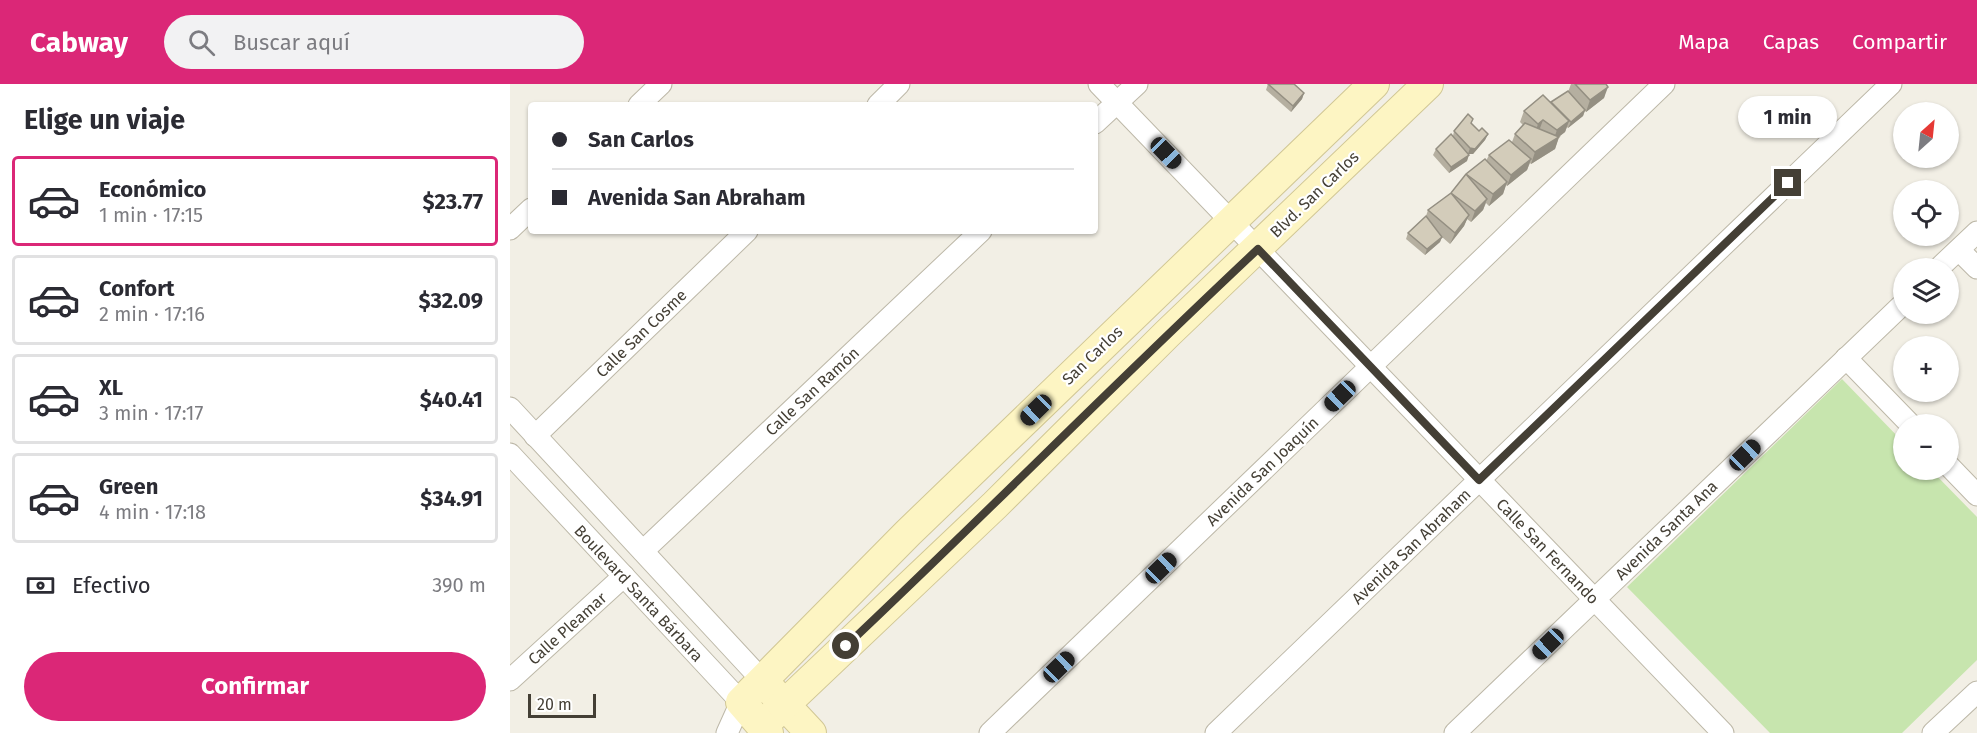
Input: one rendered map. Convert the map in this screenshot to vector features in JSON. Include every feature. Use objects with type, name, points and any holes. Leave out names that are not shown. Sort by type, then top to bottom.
[{"type":"main road","name":"San Carlos","points":[[741,702],[908,533],[1374,84]]},
{"type":"main road","name":"Blvd. San Carlos","points":[[784,704],[995,505],[1167,334],[1428,84]]},
{"type":"main road","points":[[762,680],[811,733]]},
{"type":"main road","name":"Boulevard Santa Bárbara","points":[[741,702],[757,731]]},
{"type":"main road","points":[[757,731],[784,704]]},
{"type":"street","points":[[642,102],[661,84]]},
{"type":"street","points":[[881,102],[899,84]]},
{"type":"street","name":"Calle San Fernando","points":[[1099,84],[1595,599],[1714,730]]},
{"type":"street","points":[[1098,120],[1137,84]]},
{"type":"street","name":"Avenida San Joaquín","points":[[990,733],[1664,84]]},
{"type":"street","name":"Avenida San Abraham","points":[[1216,733],[1891,84]]},
{"type":"street","points":[[510,229],[528,212]]},
{"type":"street","points":[[1951,258],[1977,232]]},
{"type":"street","name":"Calle San Cosme","points":[[535,435],[744,234]]},
{"type":"street","name":"Calle San Ramón","points":[[643,551],[978,234]]},
{"type":"street","points":[[1959,250],[1977,268]]},
{"type":"street","name":"Avenida Santa Ana","points":[[1455,733],[1893,313]]},
{"type":"street","points":[[1846,358],[1900,414]]},
{"type":"street","name":"Boulevard Santa Bárbara","points":[[510,408],[762,680]]},
{"type":"street","name":"Boulevard Santa Bárbara","points":[[510,453],[741,702]]},
{"type":"street","points":[[1959,476],[1977,495]]},
{"type":"street","name":"Calle Pleamar","points":[[510,680],[624,576]]},
{"type":"street","points":[[1934,733],[1977,692]]},
{"type":"street","points":[[727,733],[741,702]]},
{"type":"green space","points":[[1842,379],[1893,432],[1893,480],[1941,480],[1977,517],[1977,660],[1902,733],[1770,733],[1627,587]]},
{"type":"building","points":[[1268,84],[1294,84],[1304,93],[1293,106]]},
{"type":"building","points":[[1575,84],[1606,84],[1608,87],[1590,100]]},
{"type":"building","points":[[1568,91],[1585,110],[1571,122],[1551,102]]},
{"type":"building","points":[[1543,95],[1569,121],[1557,130],[1543,120],[1538,124],[1524,111]]},
{"type":"building","points":[[1468,114],[1473,119],[1471,123],[1479,131],[1482,128],[1488,134],[1475,149],[1470,148],[1454,131]]},
{"type":"building","points":[[1525,123],[1559,137],[1535,152],[1515,134]]},
{"type":"building","points":[[1451,134],[1469,155],[1451,167],[1436,149]]},
{"type":"building","points":[[1509,140],[1531,159],[1511,175],[1489,155]]},
{"type":"building","points":[[1485,159],[1507,182],[1493,194],[1466,174]]},
{"type":"building","points":[[1466,174],[1487,199],[1475,211],[1451,193]]},
{"type":"building","points":[[1451,193],[1469,215],[1455,233],[1428,210]]},
{"type":"building","points":[[1426,216],[1442,237],[1427,249],[1408,233]]},
{"type":"route","points":[[846,646],[995,505],[1167,334],[1258,249],[1479,480],[1788,183]]}]
